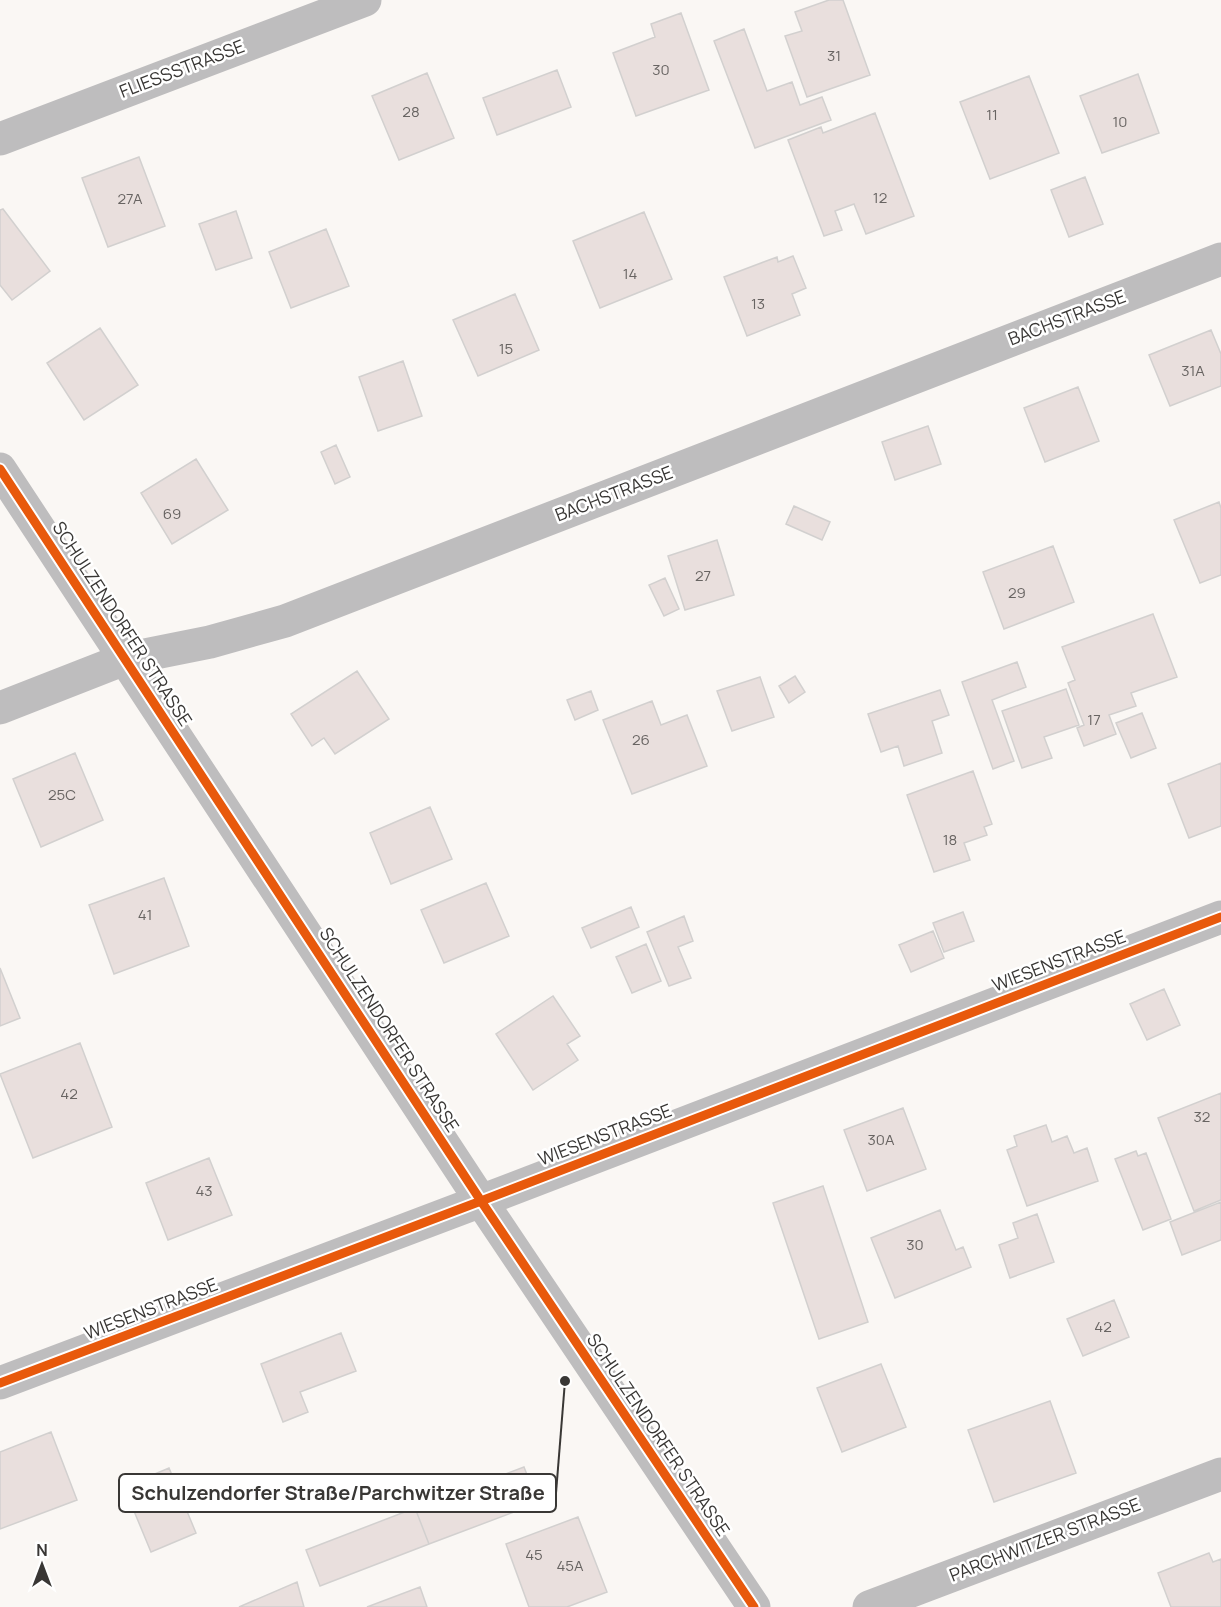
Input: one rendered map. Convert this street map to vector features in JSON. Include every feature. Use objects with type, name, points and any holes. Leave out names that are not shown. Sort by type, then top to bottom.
[{"type":"street","name":"FLIESSSTRASSE","points":[[0,139],[365,0]]},
{"type":"street","name":"BACHSTRASSE","points":[[0,708],[125,660],[210,642],[285,621],[1221,259]]},
{"type":"street","name":"SCHULZENDORFER STRASSE","points":[[0,469],[481,1201],[754,1607]]},
{"type":"street","name":"WIESENSTRASSE","points":[[0,1383],[1221,917]]},
{"type":"street","name":"PARCHWITZER STRASSE","points":[[869,1607],[1221,1474]]},
{"type":"building","points":[[829,0],[843,0],[870,75],[807,97],[785,36],[802,31],[795,12]]},
{"type":"building","points":[[681,13],[709,90],[636,116],[613,53],[655,37],[651,24]]},
{"type":"building","points":[[744,29],[767,91],[792,82],[800,105],[822,97],[831,120],[755,148],[714,41]]},
{"type":"building","points":[[557,70],[571,107],[497,135],[483,98]]},
{"type":"building","points":[[427,73],[454,138],[399,160],[372,96]]},
{"type":"building","points":[[1138,74],[1159,133],[1102,153],[1080,96]]},
{"type":"building","points":[[1029,76],[1059,153],[990,179],[960,102]]},
{"type":"building","points":[[875,113],[914,216],[866,234],[854,204],[835,211],[842,230],[824,236],[788,140],[821,127],[823,133]]},
{"type":"building","points":[[139,157],[165,226],[108,247],[82,178]]},
{"type":"building","points":[[1085,177],[1103,224],[1069,237],[1051,190]]},
{"type":"building","points":[[3,209],[50,271],[12,300],[0,285],[0,210]]},
{"type":"building","points":[[236,211],[252,258],[216,270],[199,224]]},
{"type":"building","points":[[644,212],[672,279],[600,308],[573,241]]},
{"type":"building","points":[[326,229],[349,286],[291,308],[269,252]]},
{"type":"building","points":[[793,256],[806,288],[792,294],[800,315],[747,336],[724,277],[777,257],[778,262]]},
{"type":"building","points":[[515,294],[539,350],[478,376],[453,320]]},
{"type":"building","points":[[100,328],[138,385],[84,420],[47,363]]},
{"type":"building","points":[[1211,330],[1221,354],[1221,386],[1170,406],[1149,355]]},
{"type":"building","points":[[403,361],[422,416],[378,431],[359,377]]},
{"type":"building","points":[[1078,387],[1099,441],[1045,462],[1024,408]]},
{"type":"building","points":[[928,426],[941,464],[895,480],[882,442]]},
{"type":"building","points":[[336,445],[350,477],[335,484],[321,452]]},
{"type":"building","points":[[196,459],[228,510],[172,544],[141,493]]},
{"type":"building","points":[[1219,502],[1221,508],[1221,575],[1200,583],[1174,520]]},
{"type":"building","points":[[794,506],[830,522],[822,540],[786,524]]},
{"type":"building","points":[[717,540],[734,595],[685,610],[668,556]]},
{"type":"building","points":[[1053,546],[1074,602],[1004,629],[983,572]]},
{"type":"building","points":[[665,578],[679,609],[664,616],[649,585]]},
{"type":"building","points":[[1153,614],[1177,677],[1131,693],[1136,706],[1109,715],[1116,734],[1084,746],[1077,728],[1084,725],[1068,683],[1075,680],[1062,647]]},
{"type":"building","points":[[1017,662],[1026,687],[992,700],[1014,761],[993,769],[962,682]]},
{"type":"building","points":[[357,671],[389,719],[335,754],[324,738],[312,746],[291,714]]},
{"type":"building","points":[[795,676],[805,692],[789,703],[779,686]]},
{"type":"building","points":[[760,677],[774,717],[732,731],[717,691]]},
{"type":"building","points":[[1066,689],[1079,725],[1044,737],[1052,758],[1022,768],[1002,711]]},
{"type":"building","points":[[940,690],[949,715],[932,721],[942,753],[904,766],[898,746],[881,752],[868,714]]},
{"type":"building","points":[[591,691],[598,710],[575,720],[567,700]]},
{"type":"building","points":[[652,701],[661,725],[687,715],[707,766],[632,794],[603,720]]},
{"type":"building","points":[[1142,713],[1156,748],[1131,758],[1116,723]]},
{"type":"building","points":[[75,753],[103,820],[41,847],[13,779]]},
{"type":"building","points":[[1221,763],[1221,826],[1189,838],[1168,784]]},
{"type":"building","points":[[973,771],[992,824],[984,827],[987,835],[964,843],[970,860],[934,872],[907,795]]},
{"type":"building","points":[[430,807],[452,859],[391,884],[370,833]]},
{"type":"building","points":[[164,878],[189,946],[114,974],[89,905]]},
{"type":"building","points":[[486,883],[509,936],[444,963],[421,910]]},
{"type":"building","points":[[631,907],[639,927],[591,948],[582,928]]},
{"type":"building","points":[[963,912],[974,941],[944,952],[933,923]]},
{"type":"building","points":[[684,916],[693,941],[678,947],[691,978],[669,986],[647,932]]},
{"type":"building","points":[[933,931],[944,958],[911,972],[899,945]]},
{"type":"building","points":[[646,944],[661,981],[632,993],[616,957]]},
{"type":"building","points":[[0,968],[20,1018],[0,1026]]},
{"type":"building","points":[[1164,989],[1180,1025],[1147,1040],[1130,1004]]},
{"type":"building","points":[[553,996],[580,1036],[567,1044],[578,1060],[533,1090],[496,1034]]},
{"type":"building","points":[[80,1043],[112,1127],[33,1158],[0,1074]]},
{"type":"building","points":[[1221,1093],[1221,1200],[1194,1211],[1158,1118]]},
{"type":"building","points":[[903,1108],[926,1169],[867,1191],[844,1130]]},
{"type":"building","points":[[1046,1125],[1052,1142],[1067,1136],[1074,1153],[1087,1148],[1098,1181],[1027,1206],[1007,1150],[1017,1146],[1014,1136]]},
{"type":"building","points":[[1136,1151],[1138,1156],[1146,1153],[1171,1219],[1143,1230],[1115,1159]]},
{"type":"building","points":[[209,1158],[232,1215],[168,1240],[146,1183]]},
{"type":"building","points":[[823,1186],[868,1322],[819,1339],[773,1203]]},
{"type":"building","points":[[1221,1202],[1221,1240],[1182,1255],[1170,1222]]},
{"type":"building","points":[[940,1210],[956,1250],[963,1247],[971,1267],[895,1298],[871,1238]]},
{"type":"building","points":[[1037,1214],[1054,1262],[1010,1278],[999,1245],[1018,1238],[1013,1223]]},
{"type":"building","points":[[1114,1300],[1129,1337],[1083,1356],[1067,1319]]},
{"type":"building","points":[[341,1333],[356,1371],[300,1392],[308,1412],[283,1422],[261,1364]]},
{"type":"building","points":[[881,1364],[906,1427],[842,1452],[817,1388]]},
{"type":"building","points":[[1050,1401],[1076,1473],[994,1502],[968,1430]]},
{"type":"building","points":[[51,1432],[77,1500],[0,1529],[0,1452]]},
{"type":"building","points":[[524,1467],[538,1503],[429,1544],[415,1508]]},
{"type":"building","points":[[169,1468],[196,1533],[151,1552],[124,1487]]},
{"type":"building","points":[[415,1508],[429,1544],[320,1586],[306,1550]]},
{"type":"building","points":[[578,1517],[607,1592],[567,1607],[529,1607],[506,1544]]},
{"type":"building","points":[[1209,1553],[1213,1562],[1221,1559],[1221,1607],[1171,1607],[1158,1573]]},
{"type":"building","points":[[297,1582],[304,1607],[239,1607]]},
{"type":"building","points":[[420,1587],[427,1607],[367,1607]]},
{"type":"cycle path","points":[[0,469],[481,1201],[754,1607]]},
{"type":"cycle path","points":[[0,1383],[1221,917]]},
{"type":"place","name":"Schulzendorfer Straße/Parchwitzer Straße","points":[[565,1381]]}]
